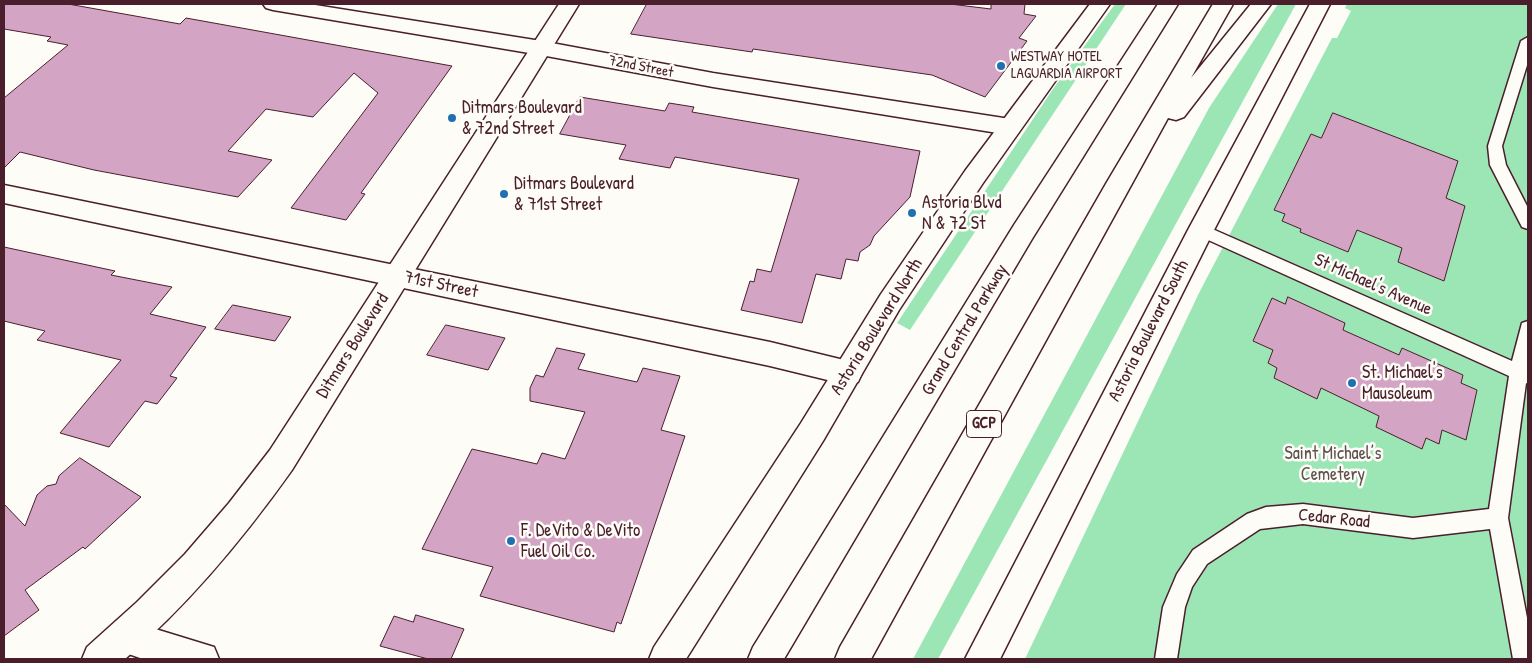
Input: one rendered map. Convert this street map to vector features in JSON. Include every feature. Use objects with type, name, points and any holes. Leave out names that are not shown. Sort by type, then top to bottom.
[{"type":"main road","name":"72nd Street","points":[[273,4],[541,48],[713,80],[1010,127]]},
{"type":"main road","name":"Ditmars Boulevard","points":[[99,659],[126,637],[178,585],[254,498],[281,460],[569,4]]},
{"type":"main road","name":"Astoria Boulevard North","points":[[666,659],[797,456],[896,294],[1010,127],[1100,4]]},
{"type":"main road","points":[[1100,109],[1144,4]]},
{"type":"main road","name":"Grand Central Parkway","points":[[765,659],[1100,109],[1168,4]]},
{"type":"main road","name":"GCP","points":[[852,659],[1116,188],[1223,4]]},
{"type":"main road","points":[[1116,188],[1261,4]]},
{"type":"main road","name":"Astoria Boulevard South","points":[[982,659],[1200,230],[1320,4]]},
{"type":"main road","name":"71st Street","points":[[4,194],[770,354],[848,373]]},
{"type":"main road","points":[[126,637],[202,659]]},
{"type":"lane","points":[[1528,41],[1496,146],[1498,165],[1528,223]]},
{"type":"lane","name":"St Michael's Avenue","points":[[1200,230],[1524,374]]},
{"type":"lane","points":[[1524,659],[1498,518],[1524,374],[1528,328]]},
{"type":"lane","name":"Cedar Road","points":[[1166,659],[1174,607],[1184,581],[1200,557],[1254,521],[1266,517],[1303,514],[1413,528],[1498,518]]},
{"type":"green space","points":[[1115,4],[1126,4],[910,330],[897,323],[1053,89]]},
{"type":"green space","points":[[1278,4],[1296,4],[938,659],[913,659],[1209,108]]},
{"type":"green space","name":"Saint Michael’s Cemetery","points":[[1347,4],[1528,4],[1528,659],[1025,659],[1199,293],[1332,38],[1337,38],[1351,11],[1345,8]]},
{"type":"building","points":[[4,4],[68,4],[180,24],[186,18],[452,66],[361,193],[365,194],[346,220],[291,208],[378,93],[354,73],[313,117],[266,109],[228,151],[272,160],[238,197],[94,170],[20,152],[4,168],[4,98],[68,45],[47,41],[51,37],[4,29]]},
{"type":"building","points":[[647,4],[950,4],[991,9],[991,4],[1025,4],[1024,14],[1036,16],[1019,38],[1027,41],[985,97],[932,75],[753,49],[752,52],[631,34]]},
{"type":"building","points":[[580,97],[665,111],[669,103],[694,107],[692,112],[920,151],[910,197],[874,236],[870,245],[860,252],[858,261],[846,259],[841,279],[816,274],[802,323],[741,310],[750,281],[754,282],[757,269],[771,272],[799,179],[675,157],[670,168],[619,159],[626,145],[560,134]]},
{"type":"building","points":[[1333,113],[1458,161],[1446,198],[1465,206],[1444,281],[1398,262],[1402,248],[1357,230],[1348,252],[1300,232],[1301,229],[1282,221],[1285,214],[1274,210],[1311,134],[1321,138]]},
{"type":"building","points":[[4,247],[115,271],[111,275],[172,287],[150,314],[206,327],[170,376],[177,378],[157,404],[145,401],[109,447],[60,433],[121,360],[37,340],[45,331],[4,321]]},
{"type":"building","name":"St. Michael's Mausoleum","points":[[1288,297],[1345,323],[1343,330],[1399,355],[1402,348],[1463,375],[1461,383],[1477,390],[1466,440],[1442,430],[1439,444],[1426,438],[1422,449],[1376,427],[1379,416],[1321,388],[1317,399],[1274,378],[1277,368],[1268,363],[1273,350],[1253,341],[1272,298],[1285,304]]},
{"type":"building","points":[[233,305],[291,317],[275,341],[215,329]]},
{"type":"building","points":[[446,325],[505,338],[488,370],[427,355]]},
{"type":"building","points":[[557,348],[585,354],[578,369],[637,382],[643,368],[680,376],[661,430],[685,436],[621,624],[617,622],[614,632],[480,596],[493,567],[422,549],[472,449],[537,464],[542,453],[565,459],[585,412],[530,401],[530,388],[536,375],[543,377]]},
{"type":"building","points":[[80,458],[141,497],[85,549],[83,547],[25,590],[39,610],[4,636],[4,504],[25,526],[37,495],[47,486],[56,484],[59,476]]},
{"type":"building","points":[[416,615],[464,629],[451,659],[428,659],[380,646],[394,616],[413,622]]},
{"type":"place","name":"WESTWAY HOTEL LAGUARDIA AIRPORT","points":[[1001,66]]},
{"type":"place","name":"Ditmars Boulevard & 72nd Street","points":[[452,118]]},
{"type":"place","name":"Ditmars Boulevard & 71st Street","points":[[504,194]]},
{"type":"place","name":"Astoria Blvd N & 72 St","points":[[912,213]]},
{"type":"place","name":"St. Michael's Mausoleum","points":[[1352,383]]},
{"type":"place","name":"F. DeVito & DeVito Fuel Oil Co.","points":[[511,541]]}]
